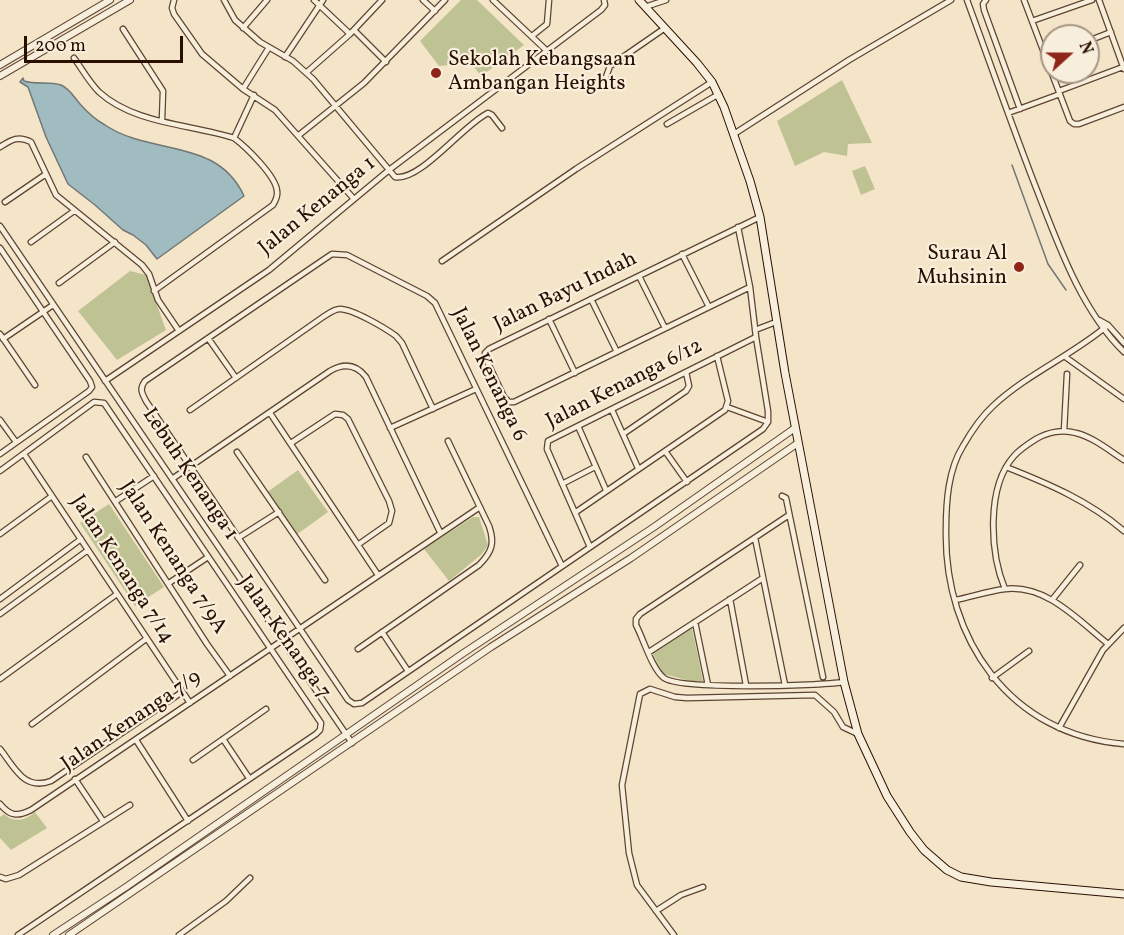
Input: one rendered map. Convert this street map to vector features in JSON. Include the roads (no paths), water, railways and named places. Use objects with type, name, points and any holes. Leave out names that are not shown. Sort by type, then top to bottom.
[{"type":"main road","points":[[639,0],[712,82],[734,134],[759,217],[795,428],[844,682],[858,734],[875,773],[898,815],[924,850],[947,870],[974,880],[1124,894]]},
{"type":"street","points":[[0,65],[110,0]]},
{"type":"street","points":[[0,76],[130,0]]},
{"type":"street","points":[[174,0],[172,8],[174,14],[194,45],[243,89],[275,110],[354,199]]},
{"type":"street","points":[[224,0],[243,28],[268,48],[307,72],[395,177],[404,178],[409,175],[488,113],[502,128]]},
{"type":"street","points":[[243,28],[267,0]]},
{"type":"street","points":[[314,0],[321,2],[386,62]]},
{"type":"street","points":[[307,72],[352,32],[382,0]]},
{"type":"street","points":[[423,0],[435,11]]},
{"type":"street","points":[[299,135],[386,62],[445,0]]},
{"type":"street","points":[[493,0],[546,50]]},
{"type":"street","points":[[532,36],[546,24],[549,0]]},
{"type":"street","name":"Jalan Kenanga 1","points":[[105,381],[269,270],[389,170],[601,10],[605,5],[604,0]]},
{"type":"street","points":[[645,7],[666,0]]},
{"type":"street","points":[[734,134],[849,60],[951,0]]},
{"type":"street","points":[[967,0],[1069,271],[1099,320],[1124,343]]},
{"type":"street","points":[[986,0],[983,4],[984,10],[1020,109]]},
{"type":"street","points":[[1024,0],[1040,41]]},
{"type":"street","points":[[1032,21],[1092,0]]},
{"type":"street","points":[[1008,113],[1124,68],[1099,0]]},
{"type":"street","points":[[285,57],[321,2]]},
{"type":"street","points":[[601,81],[606,77],[610,66],[665,28]]},
{"type":"street","points":[[123,29],[163,91],[162,120]]},
{"type":"street","points":[[1100,36],[1111,32]]},
{"type":"street","points":[[243,89],[268,48]]},
{"type":"street","points":[[74,58],[98,91],[116,105],[132,113],[234,138],[270,176],[278,191],[273,205],[154,291]]},
{"type":"street","points":[[442,261],[567,175],[712,82]]},
{"type":"street","points":[[1056,84],[1070,121],[1074,124],[1124,107]]},
{"type":"street","points":[[667,124],[719,94]]},
{"type":"street","points":[[234,138],[254,95]]},
{"type":"street","points":[[0,147],[16,138],[23,138],[31,142],[56,195],[74,212],[142,265],[154,291],[179,331]]},
{"type":"street","points":[[5,202],[46,174]]},
{"type":"street","points":[[32,242],[74,212]]},
{"type":"street","name":"Jalan Bayu Indah","points":[[750,287],[514,402],[509,402],[504,397],[486,359],[485,353],[489,349],[759,217]]},
{"type":"street","name":"Lebuh Kenanga 1","points":[[0,226],[352,743]]},
{"type":"street","points":[[382,632],[408,671],[763,429],[768,422],[768,411],[750,287],[738,226]]},
{"type":"street","points":[[59,283],[115,242]]},
{"type":"street","points":[[0,248],[92,387],[0,454]]},
{"type":"street","name":"Jalan Kenanga 6","points":[[408,671],[368,700],[354,704],[348,700],[146,401],[141,392],[145,381],[326,258],[340,254],[354,258],[427,296],[435,303],[562,566]]},
{"type":"street","points":[[682,254],[709,307]]},
{"type":"street","points":[[639,276],[665,328]]},
{"type":"street","points":[[591,299],[617,352]]},
{"type":"street","points":[[35,385],[2,337],[52,305]]},
{"type":"street","points":[[190,410],[332,311],[340,309],[350,311],[396,336],[402,343],[433,409]]},
{"type":"street","points":[[549,319],[575,373]]},
{"type":"street","points":[[755,330],[776,322]]},
{"type":"street","points":[[1106,327],[1124,352]]},
{"type":"street","points":[[1106,327],[993,406],[961,448],[949,488],[945,549],[955,600],[973,647],[992,678],[1027,709],[1059,728],[1082,736],[1124,744]]},
{"type":"street","name":"Jalan Kenanga 6/12","points":[[590,547],[546,444],[553,437],[612,410],[756,337]]},
{"type":"street","points":[[208,338],[236,378]]},
{"type":"street","points":[[717,356],[728,407]]},
{"type":"street","points":[[1064,356],[1124,399]]},
{"type":"street","points":[[172,479],[337,367],[352,366],[361,370],[366,377],[440,532]]},
{"type":"street","points":[[623,434],[686,391],[688,386],[686,372]]},
{"type":"street","points":[[1064,431],[1067,374]]},
{"type":"street","points":[[390,428],[476,388]]},
{"type":"street","name":"Jalan Kenanga 7","points":[[18,935],[320,730],[321,723],[104,404],[94,402],[24,454]]},
{"type":"street","points":[[728,407],[768,422]]},
{"type":"street","points":[[576,512],[728,407]]},
{"type":"street","points":[[612,410],[638,468]]},
{"type":"street","points":[[270,413],[378,574]]},
{"type":"street","points":[[291,443],[335,414],[343,415],[348,419],[392,511],[389,523],[359,544]]},
{"type":"street","points":[[0,420],[16,442]]},
{"type":"street","points":[[578,426],[606,490]]},
{"type":"street","points":[[53,935],[499,629],[654,527],[795,428]]},
{"type":"street","points":[[1005,589],[996,563],[993,532],[995,505],[1006,467],[1013,456],[1040,437],[1064,431],[1078,433],[1124,460]]},
{"type":"street","points":[[358,649],[479,565],[493,547],[493,537],[448,441]]},
{"type":"street","points":[[69,935],[491,647],[631,558],[798,443]]},
{"type":"street","points":[[665,451],[687,482]]},
{"type":"street","points":[[237,452],[325,580]]},
{"type":"street","points":[[0,471],[24,454]]},
{"type":"street","name":"Jalan Kenanga 7/14","points":[[24,454],[190,703]]},
{"type":"street","name":"Jalan Kenanga 7/9A","points":[[86,457],[230,676]]},
{"type":"street","points":[[562,483],[595,467]]},
{"type":"street","points":[[1006,467],[1064,491],[1095,508],[1124,531]]},
{"type":"street","points":[[116,501],[154,476]]},
{"type":"street","points":[[0,534],[52,496]]},
{"type":"street","points":[[782,496],[786,498],[823,676]]},
{"type":"street","name":"Jalan Kenanga 7/9","points":[[0,804],[13,815],[22,814],[136,740],[480,507]]},
{"type":"street","points":[[238,538],[279,512]]},
{"type":"street","points":[[789,515],[640,614],[636,619],[636,625],[661,675],[666,679],[708,685],[844,682]]},
{"type":"street","points":[[755,538],[785,685]]},
{"type":"street","points":[[0,599],[81,539]]},
{"type":"street","points":[[0,614],[88,550]]},
{"type":"street","points":[[169,584],[208,557]]},
{"type":"street","points":[[1052,600],[1080,566]]},
{"type":"street","points":[[649,652],[763,578]]},
{"type":"street","points":[[955,600],[1005,589],[1038,592],[1052,600],[1108,644]]},
{"type":"street","points":[[0,679],[117,594]]},
{"type":"street","points":[[730,599],[746,685]]},
{"type":"street","points":[[695,622],[708,685]]},
{"type":"street","points":[[1059,728],[1108,644],[1124,628]]},
{"type":"street","points":[[32,724],[146,639]]},
{"type":"street","points":[[992,678],[1029,651]]},
{"type":"street","points":[[674,935],[634,878],[622,795],[640,694],[650,689],[675,697],[687,698],[815,695],[834,712],[843,726],[858,734]]},
{"type":"street","points":[[0,749],[27,781],[41,785],[51,781],[182,692]]},
{"type":"street","points":[[193,760],[266,709]]},
{"type":"street","points":[[223,739],[249,778]]},
{"type":"street","points":[[136,740],[188,820]]},
{"type":"street","points":[[75,779],[103,821]]},
{"type":"street","points":[[0,877],[6,879],[19,875],[130,805]]},
{"type":"street","points":[[179,935],[226,901],[250,878]]},
{"type":"street","points":[[656,911],[681,895],[703,886]]},
{"type":"water","points":[[23,78],[24,81],[29,82],[61,85],[95,118],[123,135],[182,150],[217,164],[232,177],[244,196],[157,259],[146,245],[123,230],[68,184],[46,137],[28,87],[20,82]]},
{"type":"waterway","points":[[1012,165],[1048,264],[1066,290]]},
{"type":"place","name":"Sekolah Kebangsaan Ambangan Heights","points":[[436,73]]},
{"type":"place","name":"Surau Al Muhsinin","points":[[1019,267]]}]
